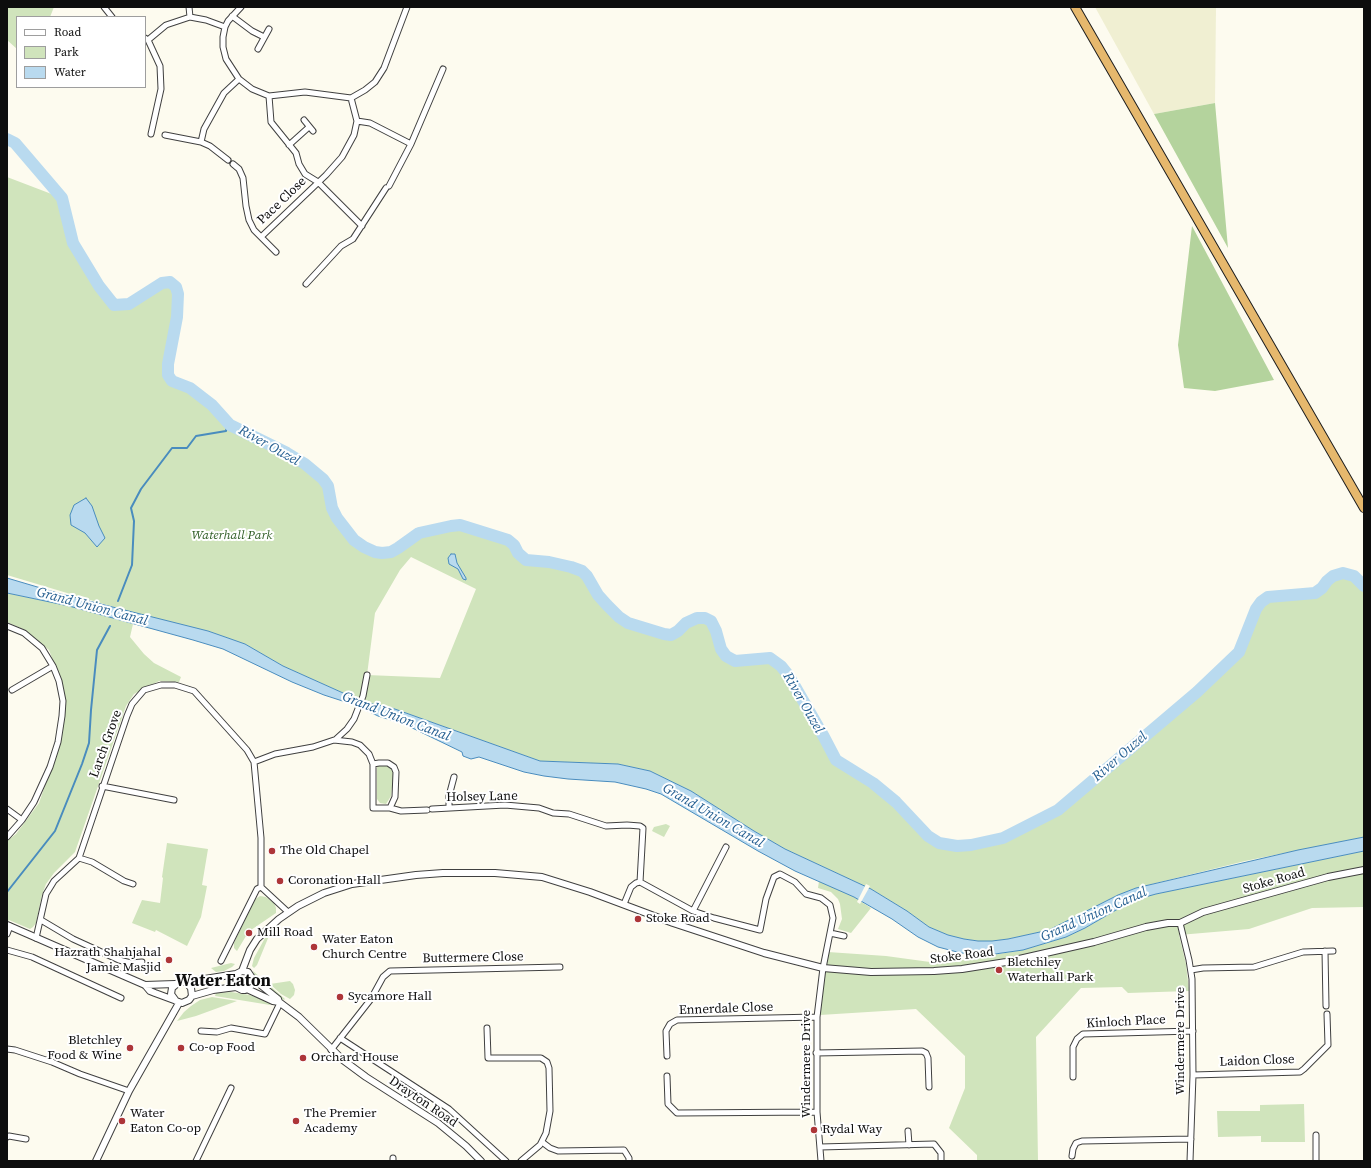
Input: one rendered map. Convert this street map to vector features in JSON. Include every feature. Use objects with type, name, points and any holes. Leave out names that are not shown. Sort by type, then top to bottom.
[{"type":"highway","points":[[1075,7],[1364,508]]},
{"type":"street","points":[[104,7],[111,16]]},
{"type":"street","points":[[189,7],[190,17]]},
{"type":"street","points":[[241,7],[232,16],[225,27],[223,46],[226,59],[239,79],[252,89],[269,96],[305,92],[351,98],[375,82],[384,68],[407,7]]},
{"type":"street","points":[[232,16],[264,37]]},
{"type":"street","points":[[151,134],[161,88],[160,66],[147,39],[166,25],[190,17],[206,20],[225,27]]},
{"type":"street","points":[[258,49],[269,29]]},
{"type":"street","points":[[306,284],[341,246],[353,239],[387,187],[411,144],[443,69]]},
{"type":"street","points":[[201,142],[204,129],[224,93],[239,79]]},
{"type":"street","points":[[269,96],[271,122],[296,153],[299,164],[305,174],[318,182],[362,226]]},
{"type":"street","points":[[351,98],[357,121],[370,123],[411,144]]},
{"type":"street","points":[[289,145],[311,129],[304,120]]},
{"type":"street","name":"Pace Close","points":[[261,237],[342,157],[354,135],[357,121]]},
{"type":"street","points":[[165,136],[201,142],[210,146],[228,160]]},
{"type":"street","name":"Pace Close","points":[[233,164],[239,169],[243,178],[249,220],[254,230],[276,252]]},
{"type":"street","points":[[7,626],[24,633],[42,648],[53,666],[59,681],[63,701],[58,742],[50,767],[34,802],[22,820],[7,837]]},
{"type":"street","points":[[12,690],[53,666]]},
{"type":"street","points":[[288,912],[261,887],[261,838],[254,762],[275,754],[313,747],[335,740],[348,729],[354,719],[363,696],[367,675]]},
{"type":"street","name":"Larch Grove","points":[[36,938],[46,894],[54,881],[79,858],[102,786],[127,716],[132,704],[144,690],[161,685],[175,685],[194,691],[247,750],[254,762]]},
{"type":"street","points":[[335,740],[352,742],[360,745],[369,754],[373,764],[373,808],[390,808],[395,797],[396,772],[394,766],[388,763],[379,762],[373,764]]},
{"type":"street","points":[[449,808],[449,796],[454,777]]},
{"type":"street","points":[[102,786],[174,800]]},
{"type":"street","name":"Holsey Lane","points":[[390,808],[401,811],[505,805],[539,808],[553,813],[569,814],[606,826],[640,826],[644,828],[640,882]]},
{"type":"street","points":[[7,809],[22,820]]},
{"type":"street","points":[[624,904],[631,887],[640,882],[694,911],[726,847]]},
{"type":"street","points":[[79,858],[92,862],[124,881],[133,884]]},
{"type":"street","name":"Stoke Road","points":[[242,971],[250,950],[257,939],[272,924],[288,912],[316,897],[352,884],[396,877],[443,873],[495,873],[542,877],[561,882],[764,953],[823,968],[872,972],[962,969],[1006,962],[1079,945],[1146,927],[1168,923],[1180,923],[1203,912],[1328,877],[1364,870]]},
{"type":"street","name":"Windermere Drive","points":[[694,911],[760,930],[766,899],[774,877],[780,874],[795,882],[806,894],[821,898],[830,905],[833,918],[823,968],[816,1017],[817,1112],[821,1161]]},
{"type":"street","points":[[221,961],[257,888],[261,887]]},
{"type":"street","points":[[41,920],[73,939],[119,960],[137,964],[142,962]]},
{"type":"street","name":"Windermere Drive","points":[[1180,923],[1191,970],[1193,1074],[1190,1161]]},
{"type":"street","points":[[7,934],[9,926],[145,985],[175,984],[179,982],[236,974],[242,971],[248,972],[252,978],[251,985],[247,989],[242,990],[236,987],[213,990],[192,996],[186,1002],[176,1001],[150,991],[145,985]]},
{"type":"street","points":[[830,932],[844,936]]},
{"type":"street","points":[[7,950],[32,957],[121,998]]},
{"type":"street","points":[[1191,970],[1203,968],[1257,967],[1303,952],[1333,952]]},
{"type":"street","points":[[1325,952],[1326,1006]]},
{"type":"street","name":"Buttermere Close","points":[[331,1050],[371,999],[383,977],[390,971],[560,967]]},
{"type":"street","points":[[236,974],[234,982],[236,987]]},
{"type":"street","name":"Drayton Road","points":[[252,978],[279,1002],[299,1017],[331,1050],[361,1074],[438,1123],[466,1146],[481,1161]]},
{"type":"street","points":[[186,982],[191,988],[192,996]]},
{"type":"street","points":[[175,984],[171,991],[172,997],[176,1001]]},
{"type":"street","name":"Drayton Road","points":[[247,989],[279,1002]]},
{"type":"street","points":[[96,1161],[129,1092],[176,1001]]},
{"type":"street","points":[[201,1031],[217,1032],[231,1028],[265,1034],[279,1002]]},
{"type":"street","name":"Laidon Close","points":[[1193,1074],[1300,1072],[1328,1045],[1327,1014]]},
{"type":"street","name":"Ennerdale Close","points":[[667,1056],[666,1030],[670,1024],[677,1020],[816,1017]]},
{"type":"street","points":[[487,1028],[488,1058],[538,1057],[543,1058],[547,1062],[549,1070],[550,1117],[547,1130],[538,1148],[524,1160]]},
{"type":"street","name":"Kinloch Place","points":[[1073,1077],[1073,1047],[1077,1039],[1083,1034],[1193,1030]]},
{"type":"street","name":"Drayton Road","points":[[340,1038],[449,1109],[506,1161]]},
{"type":"street","points":[[7,1049],[15,1050],[52,1062],[129,1092]]},
{"type":"street","points":[[816,1053],[922,1051],[926,1053],[928,1058],[929,1087]]},
{"type":"street","points":[[667,1076],[668,1104],[677,1113],[817,1112]]},
{"type":"street","points":[[196,1161],[231,1088]]},
{"type":"street","points":[[908,1131],[909,1145]]},
{"type":"street","points":[[1316,1134],[1316,1161]]},
{"type":"street","points":[[7,1137],[9,1136],[26,1139]]},
{"type":"street","points":[[1072,1156],[1073,1149],[1076,1144],[1082,1141],[1191,1139]]},
{"type":"street","points":[[542,1142],[550,1148],[558,1151],[624,1150],[629,1158],[629,1161]]},
{"type":"street","points":[[820,1146],[934,1144],[941,1153],[941,1161]]},
{"type":"green space","points":[[7,7],[54,7],[50,16],[16,16],[16,48],[7,40]]},
{"type":"green space","points":[[1095,7],[1216,7],[1215,103],[1154,114]]},
{"type":"green space","points":[[1215,103],[1228,248],[1154,114]]},
{"type":"green space","name":"Waterhall Park","points":[[7,177],[62,198],[73,243],[99,286],[114,305],[129,304],[162,283],[170,282],[176,287],[178,294],[177,317],[168,364],[168,375],[173,381],[190,388],[212,405],[230,425],[287,453],[305,464],[323,479],[328,486],[332,508],[337,518],[354,540],[375,552],[391,552],[419,533],[460,525],[508,540],[514,545],[518,553],[526,560],[549,562],[582,571],[587,576],[598,595],[619,617],[628,623],[671,635],[678,631],[686,623],[697,618],[705,618],[711,623],[716,631],[721,649],[726,656],[735,661],[770,658],[781,666],[789,676],[836,760],[873,783],[896,802],[928,836],[939,843],[957,846],[971,845],[1003,838],[1058,810],[1197,692],[1239,652],[1256,609],[1261,602],[1268,597],[1315,593],[1333,576],[1343,573],[1354,576],[1364,586],[1364,837],[1245,861],[1136,888],[1118,895],[1049,930],[992,941],[964,939],[948,935],[929,927],[907,911],[871,889],[785,849],[691,791],[650,771],[618,764],[540,761],[392,708],[368,703],[352,697],[283,666],[245,644],[208,631],[127,611],[7,575]],"holes":[[[411,557],[476,589],[440,678],[367,675],[375,613],[400,570]]]},
{"type":"green space","points":[[1192,226],[1274,380],[1215,391],[1184,388],[1178,345]]},
{"type":"green space","points":[[7,593],[69,606],[133,624],[130,637],[144,654],[154,663],[181,677],[179,682],[159,681],[134,694],[126,706],[75,852],[54,873],[46,884],[36,923],[30,929],[9,920],[7,923],[7,841],[16,834],[39,803],[60,742],[65,707],[60,679],[49,650],[23,629],[7,622]]},
{"type":"green space","points":[[377,766],[388,766],[394,772],[391,796],[386,804],[380,803],[377,799]]},
{"type":"green space","points":[[666,824],[670,826],[664,837],[652,831],[654,827]]},
{"type":"green space","points":[[167,843],[208,849],[202,885],[207,886],[201,917],[187,946],[156,930],[155,932],[132,923],[142,900],[160,903]]},
{"type":"green space","points":[[1364,851],[1364,907],[1312,908],[1249,929],[1179,935],[1186,964],[1189,991],[1128,993],[1122,987],[1081,988],[1036,1037],[1038,1161],[977,1161],[977,1155],[949,1128],[965,1088],[965,1056],[916,1009],[820,1015],[828,952],[886,956],[930,962],[955,961],[1023,950],[1066,937],[1138,899]]},
{"type":"green space","points":[[819,881],[854,897],[871,908],[851,933],[838,929],[842,919],[840,904],[838,899],[831,892],[818,888]]},
{"type":"green space","points":[[260,896],[266,897],[274,903],[276,913],[251,930],[237,951],[234,948],[234,943],[254,900]]},
{"type":"green space","points":[[271,931],[257,965],[254,968],[252,966],[254,958],[265,938]]},
{"type":"green space","points":[[231,963],[235,964],[224,971],[216,972],[211,968]]},
{"type":"green space","points":[[253,971],[285,999],[284,1000],[274,994],[255,977]]},
{"type":"green space","points":[[290,981],[295,990],[294,995],[290,999],[281,994],[270,984]]},
{"type":"green space","points":[[231,992],[250,995],[271,1003],[270,1005],[215,996],[216,993]]},
{"type":"green space","points":[[212,997],[237,1001],[196,1016],[177,1021],[191,1006],[200,1000]]},
{"type":"green space","points":[[1304,1104],[1305,1142],[1261,1142],[1261,1136],[1218,1137],[1217,1111],[1260,1111],[1260,1105]]},
{"type":"water","points":[[86,498],[92,506],[105,538],[97,547],[85,533],[71,525],[70,515],[74,505]]},
{"type":"water","points":[[451,554],[455,554],[457,563],[466,580],[463,579],[458,569],[449,564],[448,558]]},
{"type":"water","name":"Grand Union Canal","points":[[7,578],[61,594],[208,631],[245,644],[283,666],[352,697],[368,703],[392,708],[540,761],[618,764],[650,771],[691,791],[785,849],[871,889],[907,911],[929,927],[948,935],[964,939],[992,941],[1049,930],[1118,895],[1136,888],[1298,850],[1364,837],[1364,851],[1138,899],[1066,937],[1023,950],[995,954],[961,953],[938,947],[918,937],[892,919],[854,897],[795,871],[661,794],[615,782],[544,776],[524,772],[479,757],[471,759],[463,756],[462,752],[404,724],[378,716],[358,706],[324,695],[292,682],[223,649],[69,606],[7,593]]},
{"type":"pier","points":[[866,884],[870,886],[860,904],[857,902]]},
{"type":"waterway","name":"River Ouzel","points":[[7,139],[15,143],[62,198],[73,243],[99,286],[114,305],[129,304],[162,283],[170,282],[176,287],[178,294],[177,317],[168,364],[168,375],[172,381],[190,388],[212,405],[230,425],[287,453],[305,464],[323,479],[328,486],[332,508],[337,518],[354,540],[375,552],[391,552],[419,533],[460,525],[508,540],[514,545],[518,553],[526,560],[549,562],[582,571],[587,576],[598,595],[619,617],[628,623],[671,635],[678,631],[686,623],[697,618],[705,618],[711,621],[716,631],[721,649],[726,656],[735,661],[770,658],[781,666],[789,676],[836,760],[873,783],[896,802],[928,836],[939,843],[957,846],[971,845],[1003,838],[1058,810],[1197,692],[1239,652],[1256,609],[1261,602],[1268,597],[1315,593],[1333,576],[1343,573],[1354,576],[1364,586]]},
{"type":"waterway","name":"Grand Union Canal","points":[[118,601],[132,565],[134,521],[131,508],[141,489],[172,448],[187,448],[196,436],[226,431],[228,421]]},
{"type":"waterway","name":"Grand Union Canal","points":[[7,892],[55,831],[82,764],[89,743],[97,650],[110,626]]},
{"type":"place","name":"The Old Chapel","points":[[272,851]]},
{"type":"place","name":"Coronation Hall","points":[[280,881]]},
{"type":"place","name":"Stoke Road","points":[[638,919]]},
{"type":"place","name":"Mill Road","points":[[249,933]]},
{"type":"place","name":"Water Eaton Church Centre","points":[[314,947]]},
{"type":"place","name":"Hazrath Shahjahal Jamie Masjid","points":[[169,960]]},
{"type":"place","name":"Bletchley Waterhall Park","points":[[999,970]]},
{"type":"place","name":"Sycamore Hall","points":[[340,997]]},
{"type":"place","name":"Bletchley Food & Wine","points":[[130,1048]]},
{"type":"place","name":"Co-op Food","points":[[181,1048]]},
{"type":"place","name":"Orchard House","points":[[303,1058]]},
{"type":"place","name":"Water Eaton Co-op","points":[[122,1121]]},
{"type":"place","name":"The Premier Academy","points":[[296,1121]]},
{"type":"place","name":"Rydal Way","points":[[814,1130]]},
{"type":"district","name":"Water Eaton","points":[[223,982]]}]
